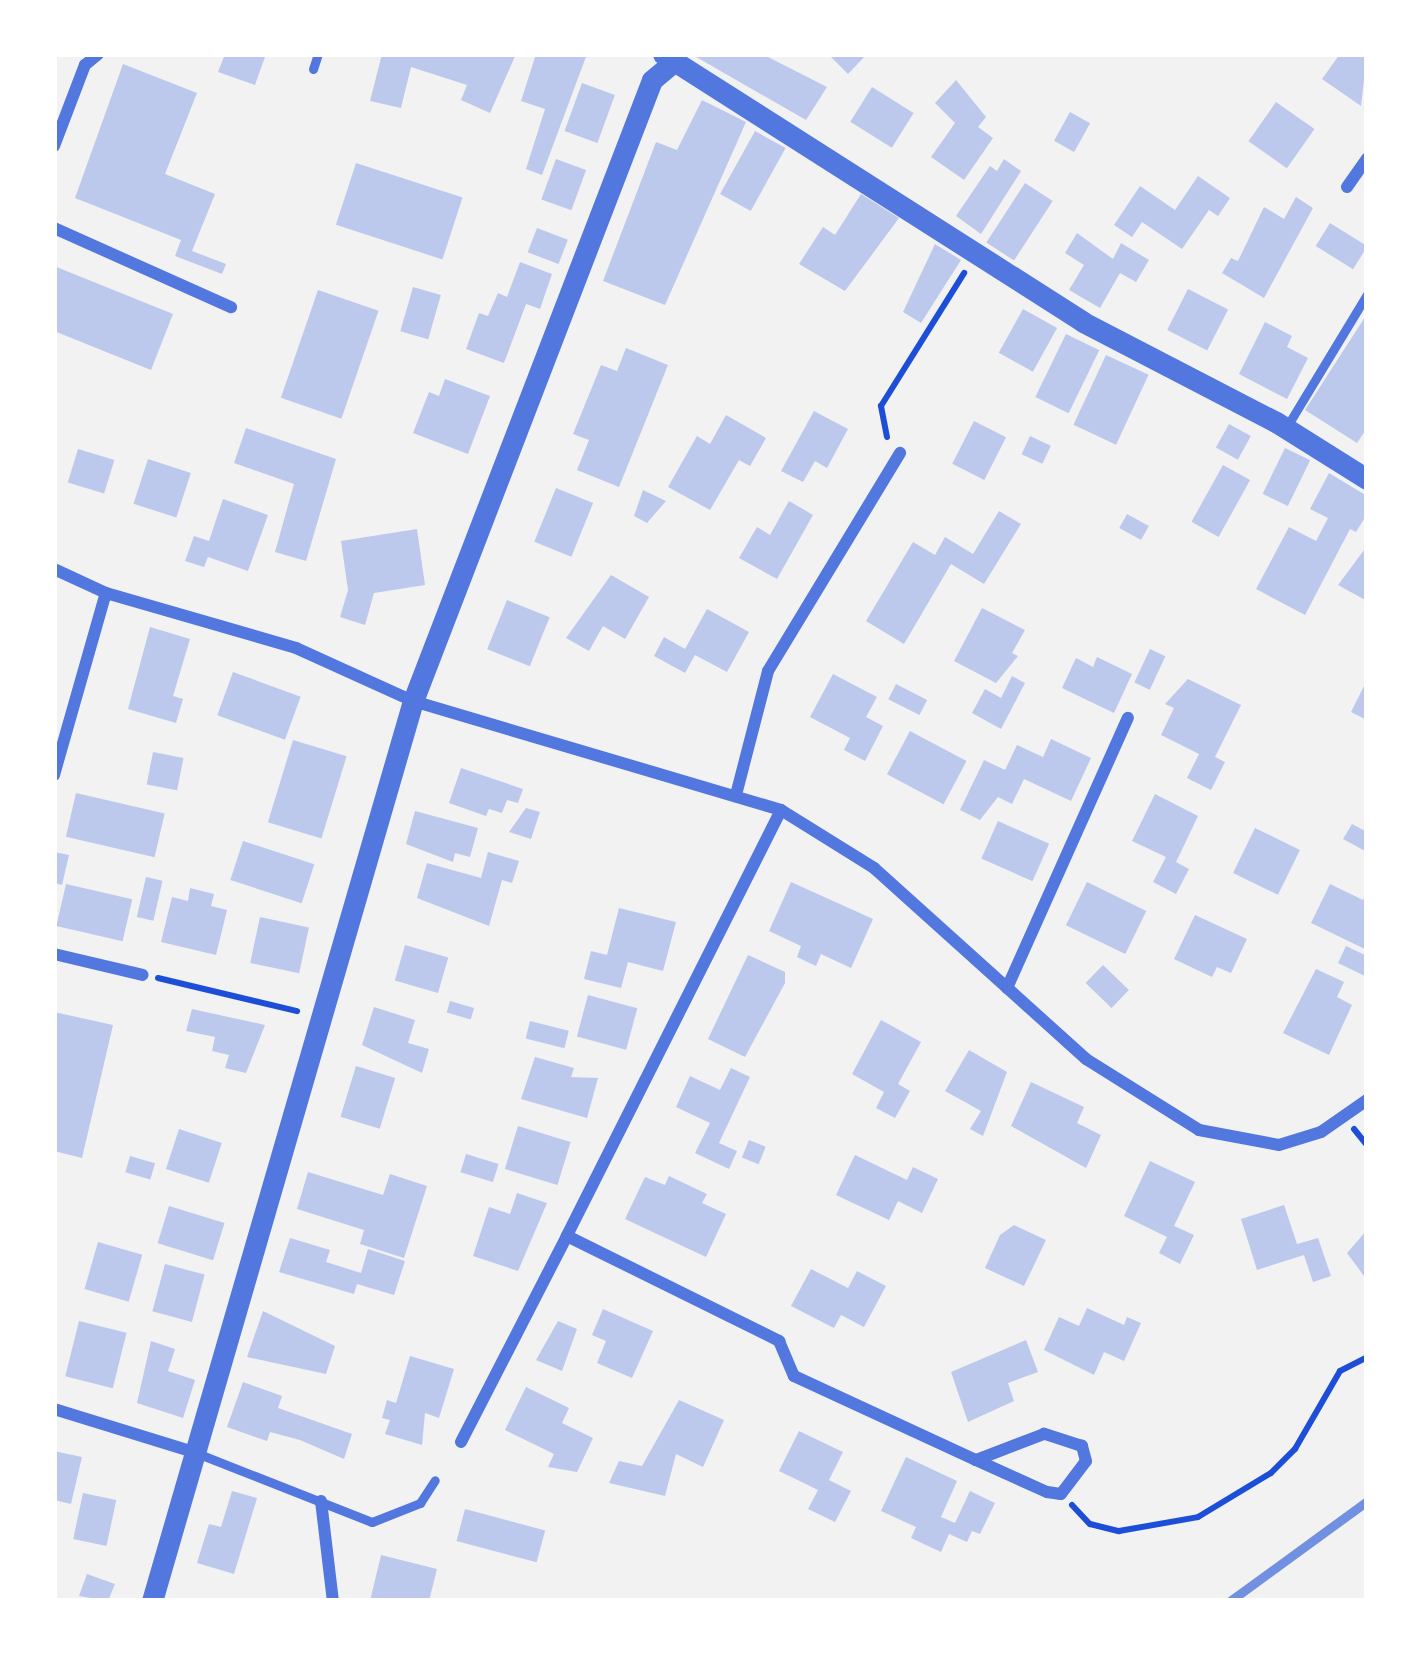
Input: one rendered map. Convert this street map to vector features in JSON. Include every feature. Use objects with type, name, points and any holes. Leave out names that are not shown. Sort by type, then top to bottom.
[{"type":"street","points":[[54,146],[85,65],[98,54]]},
{"type":"street","points":[[152,1601],[413,701],[652,80],[667,59],[1083,322],[1286,428],[1367,479]]},
{"type":"street","points":[[1347,187],[1367,158]]},
{"type":"street","points":[[54,228],[231,307]]},
{"type":"street","points":[[736,791],[769,671],[900,453]]},
{"type":"street","points":[[54,569],[106,593],[296,648],[413,701],[736,791],[781,810],[874,868],[1086,1059],[1198,1130],[1279,1145],[1321,1132],[1367,1100]]},
{"type":"street","points":[[54,776],[106,593]]},
{"type":"street","points":[[1007,988],[1129,718]]},
{"type":"street","points":[[461,1442],[781,810]]},
{"type":"street","points":[[54,954],[143,975]]},
{"type":"street","points":[[567,1236],[779,1341],[794,1376],[976,1460],[1061,1494],[1086,1461],[1082,1446],[1060,1435],[976,1460]]},
{"type":"street","points":[[54,1408],[194,1452]]},
{"type":"street","points":[[321,1501],[333,1601]]},
{"type":"lane","points":[[313,68],[318,54]]},
{"type":"lane","points":[[1286,428],[1367,295]]},
{"type":"lane","points":[[194,1452],[372,1522],[420,1502],[436,1480]]},
{"type":"path","points":[[900,453],[879,428],[881,406],[976,254]]},
{"type":"path","points":[[143,975],[320,1015]]},
{"type":"path","points":[[1061,1494],[1090,1524],[1119,1532],[1155,1531],[1198,1517],[1271,1473],[1295,1449],[1340,1372],[1367,1357]]},
{"type":"building","points":[[225,54],[266,54],[255,85],[218,72]]},
{"type":"building","points":[[382,54],[516,54],[490,113],[461,100],[467,85],[411,67],[401,108],[370,101]]},
{"type":"building","points":[[536,54],[587,54],[542,175],[526,169],[545,109],[521,101]]},
{"type":"building","points":[[691,54],[762,54],[827,87],[806,120]]},
{"type":"building","points":[[828,54],[867,54],[848,74]]},
{"type":"building","points":[[1340,54],[1367,54],[1361,106],[1322,79]]},
{"type":"building","points":[[123,64],[197,93],[165,174],[215,194],[192,251],[226,264],[222,274],[175,256],[181,240],[75,198]]},
{"type":"building","points":[[956,80],[986,117],[978,127],[993,138],[964,180],[931,157],[955,123],[935,103]]},
{"type":"building","points":[[582,83],[615,95],[597,143],[565,131]]},
{"type":"building","points":[[872,87],[914,113],[892,148],[850,122]]},
{"type":"building","points":[[702,100],[746,122],[665,305],[603,281],[656,142],[677,150]]},
{"type":"building","points":[[1276,102],[1315,129],[1287,168],[1248,141]]},
{"type":"building","points":[[1070,112],[1090,123],[1074,152],[1054,141]]},
{"type":"building","points":[[755,131],[786,148],[751,211],[720,194]]},
{"type":"building","points":[[556,159],[586,170],[571,210],[541,199]]},
{"type":"building","points":[[1004,159],[1021,171],[981,234],[956,216],[990,166],[997,171]]},
{"type":"building","points":[[356,163],[463,198],[442,259],[336,225]]},
{"type":"building","points":[[1198,176],[1230,198],[1218,216],[1209,210],[1182,249],[1142,222],[1132,237],[1114,225],[1140,186],[1175,210]]},
{"type":"building","points":[[1025,183],[1053,201],[1014,261],[986,243]]},
{"type":"building","points":[[861,194],[899,218],[845,291],[799,264],[823,227],[835,235]]},
{"type":"building","points":[[1296,197],[1313,208],[1264,298],[1222,273],[1231,258],[1238,261],[1264,207],[1284,219]]},
{"type":"building","points":[[1330,223],[1367,246],[1353,269],[1316,246]]},
{"type":"building","points":[[537,228],[568,240],[558,264],[528,252]]},
{"type":"building","points":[[1077,233],[1113,259],[1121,243],[1149,260],[1136,282],[1120,273],[1100,308],[1069,290],[1084,265],[1065,253]]},
{"type":"building","points":[[935,244],[961,260],[921,323],[903,312]]},
{"type":"building","points":[[520,262],[552,274],[540,309],[526,304],[504,363],[466,349],[479,313],[488,316],[498,293],[507,297]]},
{"type":"building","points":[[54,266],[173,314],[151,370],[54,331]]},
{"type":"building","points":[[413,287],[441,295],[428,339],[400,331]]},
{"type":"building","points":[[1188,289],[1228,309],[1207,350],[1167,330]]},
{"type":"building","points":[[318,290],[379,311],[341,419],[281,398]]},
{"type":"building","points":[[1023,309],[1057,328],[1033,372],[999,353]]},
{"type":"building","points":[[1367,314],[1367,428],[1357,443],[1305,410]]},
{"type":"building","points":[[1265,322],[1292,336],[1287,347],[1308,358],[1287,399],[1239,374]]},
{"type":"building","points":[[1066,334],[1099,350],[1069,413],[1035,397]]},
{"type":"building","points":[[626,348],[668,365],[619,487],[577,470],[589,440],[573,434],[601,365],[617,371]]},
{"type":"building","points":[[1106,355],[1149,375],[1116,445],[1073,425]]},
{"type":"building","points":[[445,379],[490,396],[468,454],[413,433],[429,392],[439,396]]},
{"type":"building","points":[[814,411],[848,429],[827,468],[815,461],[803,482],[781,471]]},
{"type":"building","points":[[726,415],[766,438],[750,466],[739,460],[710,510],[668,487],[697,436],[710,444]]},
{"type":"building","points":[[974,421],[1006,437],[984,480],[952,464]]},
{"type":"building","points":[[1229,424],[1251,436],[1238,460],[1216,448]]},
{"type":"building","points":[[246,428],[336,459],[306,561],[275,552],[294,484],[234,463]]},
{"type":"building","points":[[1030,436],[1051,446],[1042,464],[1022,454]]},
{"type":"building","points":[[1285,448],[1310,460],[1288,506],[1263,494]]},
{"type":"building","points":[[78,449],[114,460],[104,494],[68,482]]},
{"type":"building","points":[[148,459],[191,473],[176,518],[133,504]]},
{"type":"building","points":[[1223,465],[1250,480],[1219,537],[1191,522]]},
{"type":"building","points":[[1329,473],[1367,496],[1367,514],[1356,532],[1350,529],[1305,615],[1256,589],[1289,527],[1316,541],[1328,518],[1310,509]]},
{"type":"building","points":[[556,488],[593,503],[571,557],[534,542]]},
{"type":"building","points":[[643,490],[666,501],[647,523],[634,516]]},
{"type":"building","points":[[223,499],[268,515],[248,571],[208,557],[204,567],[185,561],[194,536],[209,541]]},
{"type":"building","points":[[789,501],[813,515],[777,579],[739,558],[757,527],[770,535]]},
{"type":"building","points":[[999,511],[1021,524],[984,584],[951,564],[904,644],[866,621],[913,542],[935,555],[945,537],[973,554]]},
{"type":"building","points":[[1127,514],[1149,526],[1141,540],[1119,528]]},
{"type":"building","points":[[417,529],[425,585],[374,593],[365,625],[340,617],[348,590],[341,541]]},
{"type":"building","points":[[1367,546],[1367,601],[1338,585]]},
{"type":"building","points":[[611,575],[649,597],[625,639],[603,626],[589,651],[566,638]]},
{"type":"building","points":[[507,600],[550,617],[530,666],[487,649]]},
{"type":"building","points":[[982,608],[1025,630],[1012,653],[1018,656],[996,683],[954,661]]},
{"type":"building","points":[[707,609],[749,632],[727,672],[695,655],[685,673],[654,656],[664,637],[685,649]]},
{"type":"building","points":[[150,627],[190,639],[173,696],[183,699],[176,723],[128,709]]},
{"type":"building","points":[[1150,649],[1165,656],[1150,690],[1134,683]]},
{"type":"building","points":[[1097,657],[1132,674],[1114,713],[1062,688],[1076,658],[1093,667]]},
{"type":"building","points":[[233,672],[301,697],[285,740],[217,715]]},
{"type":"building","points":[[833,674],[877,697],[866,717],[883,726],[865,761],[844,750],[850,738],[810,717]]},
{"type":"building","points":[[1012,676],[1025,683],[1001,729],[972,713],[985,689],[1001,698]]},
{"type":"building","points":[[1188,679],[1241,705],[1215,757],[1225,762],[1211,790],[1187,778],[1199,754],[1161,735],[1174,708],[1165,704]]},
{"type":"building","points":[[1367,680],[1367,720],[1351,712]]},
{"type":"building","points":[[896,684],[927,700],[919,715],[888,699]]},
{"type":"building","points":[[910,731],[967,761],[944,804],[887,774]]},
{"type":"building","points":[[1051,739],[1091,758],[1071,801],[1024,779],[1012,804],[998,797],[980,820],[960,810],[984,760],[1005,770],[1017,745],[1043,757]]},
{"type":"building","points":[[293,740],[347,756],[321,839],[268,822]]},
{"type":"building","points":[[153,752],[183,758],[177,790],[147,784]]},
{"type":"building","points":[[461,768],[523,789],[518,803],[507,800],[502,813],[489,809],[486,816],[449,803]]},
{"type":"building","points":[[76,793],[165,813],[155,857],[66,837]]},
{"type":"building","points":[[1155,794],[1198,816],[1176,862],[1189,869],[1176,894],[1153,882],[1166,857],[1132,841]]},
{"type":"building","points":[[526,808],[540,812],[531,839],[509,832]]},
{"type":"building","points":[[415,811],[478,828],[470,857],[455,853],[453,862],[406,844]]},
{"type":"building","points":[[998,821],[1049,844],[1032,881],[981,858]]},
{"type":"building","points":[[1352,824],[1367,832],[1367,852],[1343,839]]},
{"type":"building","points":[[1255,828],[1300,850],[1278,895],[1233,873]]},
{"type":"building","points":[[243,841],[314,864],[302,903],[230,880]]},
{"type":"building","points":[[54,852],[69,855],[62,885],[54,883]]},
{"type":"building","points":[[488,852],[519,861],[512,883],[502,880],[489,926],[417,898],[427,863],[481,878]]},
{"type":"building","points":[[146,877],[163,881],[153,921],[137,917]]},
{"type":"building","points":[[791,882],[873,919],[851,968],[821,954],[816,966],[797,957],[801,946],[769,931]]},
{"type":"building","points":[[1087,882],[1146,911],[1125,954],[1066,925]]},
{"type":"building","points":[[66,884],[132,899],[123,941],[56,926]]},
{"type":"building","points":[[1330,884],[1363,900],[1367,891],[1367,950],[1311,923]]},
{"type":"building","points":[[190,888],[214,894],[211,906],[227,910],[216,955],[161,942],[172,897],[188,901]]},
{"type":"building","points":[[619,908],[676,922],[663,971],[628,962],[621,988],[584,979],[591,951],[607,955]]},
{"type":"building","points":[[1195,915],[1247,939],[1231,973],[1217,967],[1212,977],[1174,959]]},
{"type":"building","points":[[260,917],[309,927],[299,973],[250,963]]},
{"type":"building","points":[[405,945],[448,957],[438,993],[395,981]]},
{"type":"building","points":[[1346,946],[1367,956],[1367,977],[1338,963]]},
{"type":"building","points":[[748,955],[785,972],[785,983],[745,1057],[708,1039]]},
{"type":"building","points":[[1103,965],[1129,990],[1112,1008],[1086,983]]},
{"type":"building","points":[[1316,969],[1344,982],[1337,997],[1352,1005],[1329,1055],[1283,1033]]},
{"type":"building","points":[[588,995],[637,1008],[626,1050],[577,1037]]},
{"type":"building","points":[[450,1001],[474,1008],[471,1019],[447,1013]]},
{"type":"building","points":[[374,1007],[415,1020],[408,1043],[429,1049],[422,1073],[362,1045]]},
{"type":"building","points":[[192,1009],[265,1025],[246,1073],[225,1068],[229,1055],[212,1051],[215,1037],[186,1031]]},
{"type":"building","points":[[54,1012],[113,1025],[82,1158],[54,1151]]},
{"type":"building","points":[[881,1020],[921,1042],[898,1084],[910,1091],[895,1118],[876,1108],[884,1092],[852,1074]]},
{"type":"building","points":[[530,1021],[569,1031],[564,1048],[526,1038]]},
{"type":"building","points":[[969,1050],[1007,1072],[983,1136],[970,1129],[981,1111],[945,1091]]},
{"type":"building","points":[[535,1057],[574,1068],[571,1077],[598,1078],[587,1118],[521,1099]]},
{"type":"building","points":[[356,1066],[395,1078],[380,1129],[341,1117]]},
{"type":"building","points":[[731,1068],[750,1077],[719,1143],[737,1151],[729,1169],[695,1153],[710,1123],[676,1107],[690,1076],[720,1090]]},
{"type":"building","points":[[1031,1082],[1084,1107],[1077,1123],[1101,1135],[1086,1168],[1011,1126]]},
{"type":"building","points":[[518,1126],[571,1142],[557,1185],[505,1169]]},
{"type":"building","points":[[179,1129],[222,1143],[209,1183],[166,1169]]},
{"type":"building","points":[[749,1140],[766,1147],[759,1164],[742,1158]]},
{"type":"building","points":[[466,1154],[499,1164],[493,1182],[460,1172]]},
{"type":"building","points":[[855,1155],[907,1180],[913,1167],[938,1179],[922,1213],[898,1201],[889,1220],[836,1195]]},
{"type":"building","points":[[130,1156],[155,1163],[150,1180],[125,1172]]},
{"type":"building","points":[[1150,1161],[1195,1182],[1174,1226],[1194,1235],[1180,1264],[1159,1253],[1167,1237],[1124,1216]]},
{"type":"building","points":[[308,1172],[383,1195],[390,1174],[427,1186],[404,1258],[360,1244],[364,1230],[297,1209]]},
{"type":"building","points":[[669,1176],[707,1194],[702,1203],[726,1214],[706,1257],[625,1219],[645,1177],[665,1185]]},
{"type":"building","points":[[517,1193],[547,1203],[518,1271],[473,1256],[489,1207],[510,1214]]},
{"type":"building","points":[[1284,1205],[1297,1244],[1318,1238],[1331,1276],[1313,1282],[1304,1255],[1257,1270],[1241,1219]]},
{"type":"building","points":[[169,1206],[224,1223],[213,1260],[158,1243]]},
{"type":"building","points":[[1014,1225],[1046,1240],[1024,1286],[985,1268],[1000,1235]]},
{"type":"building","points":[[1367,1230],[1367,1280],[1347,1253]]},
{"type":"building","points":[[290,1238],[330,1250],[326,1262],[361,1273],[368,1249],[405,1261],[394,1295],[357,1284],[354,1294],[279,1272]]},
{"type":"building","points":[[98,1242],[142,1255],[129,1302],[84,1289]]},
{"type":"building","points":[[165,1264],[205,1275],[192,1322],[152,1311]]},
{"type":"building","points":[[811,1269],[848,1288],[857,1271],[886,1286],[864,1327],[841,1315],[834,1328],[791,1306]]},
{"type":"building","points":[[1087,1308],[1124,1325],[1127,1317],[1141,1323],[1124,1361],[1104,1352],[1094,1375],[1044,1350],[1059,1317],[1079,1326]]},
{"type":"building","points":[[603,1309],[653,1331],[632,1378],[597,1363],[606,1341],[592,1335]]},
{"type":"building","points":[[263,1311],[335,1346],[326,1374],[247,1357]]},
{"type":"building","points":[[79,1321],[127,1333],[113,1388],[65,1376]]},
{"type":"building","points":[[558,1321],[577,1329],[562,1371],[536,1360]]},
{"type":"building","points":[[1026,1340],[1038,1372],[1008,1383],[1014,1401],[968,1422],[951,1372]]},
{"type":"building","points":[[151,1341],[175,1349],[168,1371],[195,1380],[183,1418],[137,1403]]},
{"type":"building","points":[[410,1356],[454,1369],[439,1418],[425,1413],[422,1445],[385,1434],[390,1420],[382,1418],[387,1400],[396,1403]]},
{"type":"building","points":[[243,1382],[282,1396],[278,1408],[352,1434],[344,1459],[300,1440],[270,1432],[267,1441],[227,1427]]},
{"type":"building","points":[[526,1387],[569,1408],[562,1423],[593,1438],[577,1472],[548,1467],[554,1454],[505,1430]]},
{"type":"building","points":[[679,1400],[724,1420],[703,1467],[676,1454],[665,1496],[609,1483],[619,1461],[642,1466]]},
{"type":"building","points":[[799,1431],[843,1452],[829,1480],[851,1491],[835,1522],[808,1509],[818,1490],[779,1471]]},
{"type":"building","points":[[54,1451],[82,1457],[71,1504],[54,1500]]},
{"type":"building","points":[[906,1457],[957,1481],[941,1517],[955,1523],[970,1491],[995,1503],[980,1534],[972,1531],[967,1542],[949,1534],[941,1552],[911,1538],[916,1527],[881,1511]]},
{"type":"building","points":[[232,1491],[257,1498],[234,1574],[197,1563],[209,1524],[221,1527]]},
{"type":"building","points":[[83,1493],[116,1500],[106,1546],[73,1539]]},
{"type":"building","points":[[465,1509],[545,1530],[537,1562],[456,1541]]},
{"type":"building","points":[[381,1555],[437,1569],[429,1601],[370,1601]]},
{"type":"building","points":[[87,1574],[115,1584],[108,1601],[79,1596]]},
{"type":"railway","points":[[1230,1601],[1367,1501]]}]
